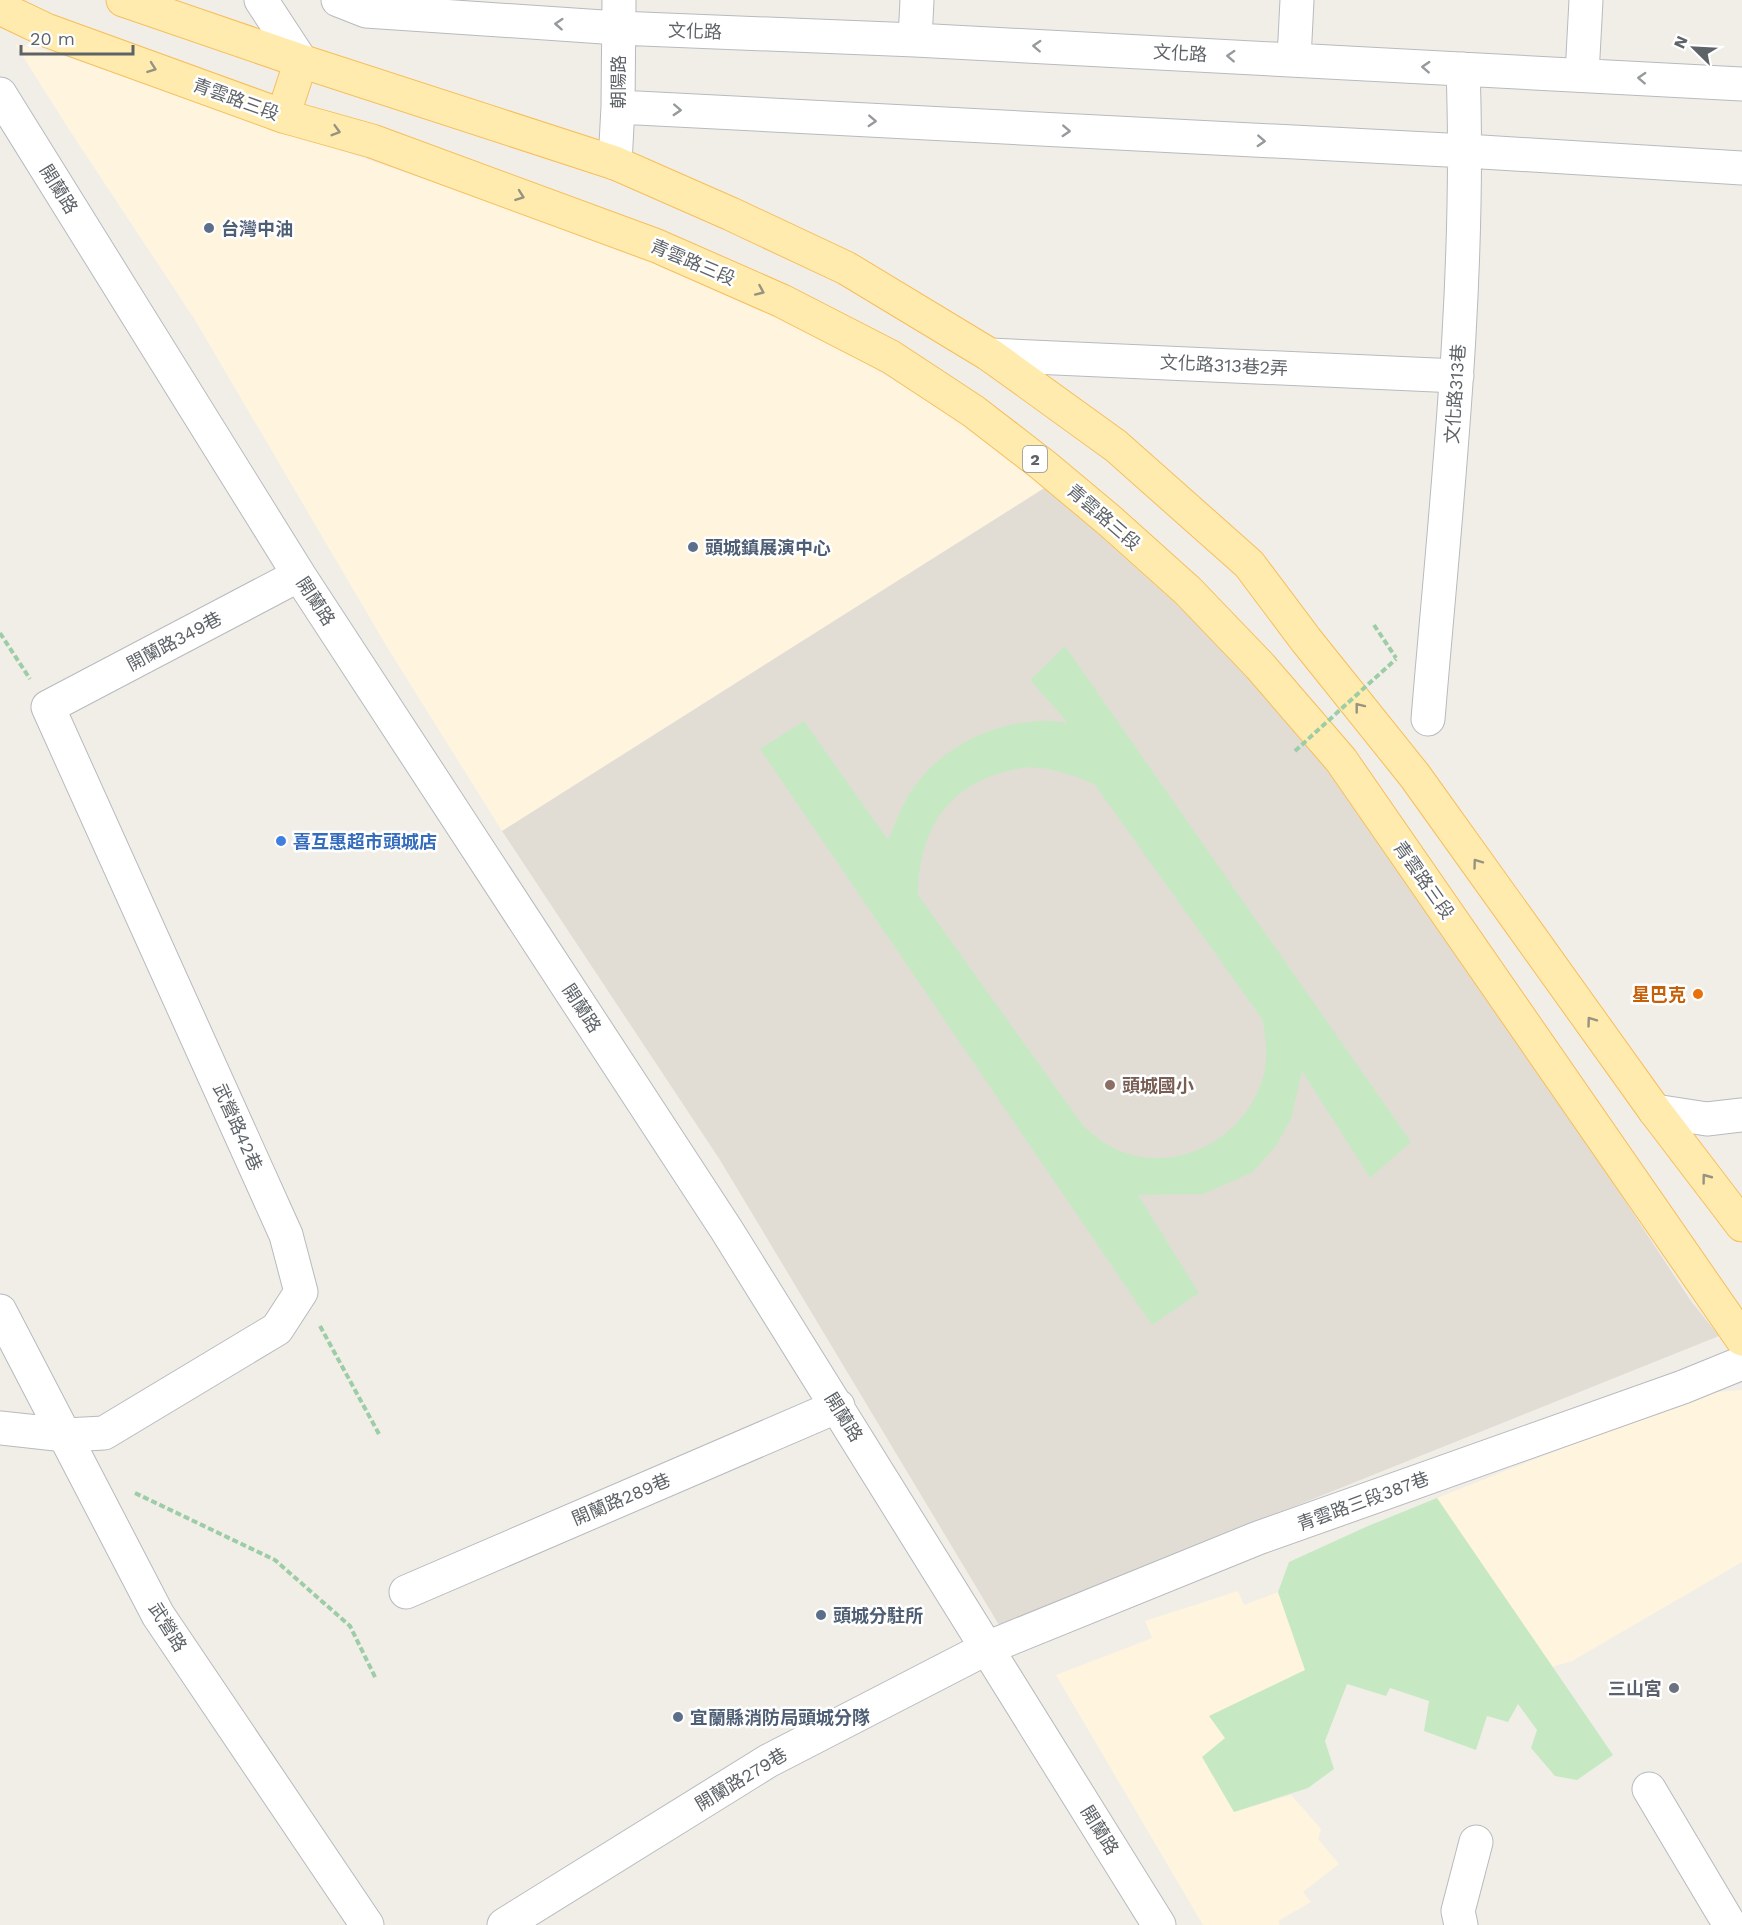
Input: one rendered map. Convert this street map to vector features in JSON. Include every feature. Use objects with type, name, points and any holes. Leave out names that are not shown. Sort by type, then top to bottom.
[{"type":"main road","points":[[123,0],[301,62],[615,163],[846,267],[990,355],[1116,446],[1249,564],[1306,640],[1415,776],[1655,1111],[1742,1225]]},
{"type":"main road","name":"青雲路三段","points":[[0,8],[46,30],[283,116],[372,141],[657,246],[782,301],[891,357],[973,411],[1085,500],[1188,591],[1260,666],[1341,760],[1742,1338]]},
{"type":"main road","points":[[283,116],[301,62]]},
{"type":"main road","points":[[1260,666],[1306,640]]},
{"type":"street","points":[[261,0],[301,62]]},
{"type":"street","name":"文化路","points":[[338,0],[366,11],[619,14],[915,40],[1742,84]]},
{"type":"street","points":[[915,40],[917,0]]},
{"type":"street","points":[[1294,59],[1297,0]]},
{"type":"street","points":[[1582,75],[1586,0]]},
{"type":"street","name":"朝陽路","points":[[615,163],[619,14]]},
{"type":"street","name":"文化路313巷","points":[[1428,719],[1457,376],[1466,151],[1464,69]]},
{"type":"street","name":"開蘭路","points":[[0,94],[299,575],[726,1229],[1159,1925]]},
{"type":"street","points":[[618,107],[1466,151],[1742,168]]},
{"type":"street","name":"文化路313巷2弄","points":[[990,355],[1457,376]]},
{"type":"street","name":"開蘭路349巷","points":[[48,707],[299,575]]},
{"type":"street","name":"武營路42巷","points":[[48,707],[286,1235],[301,1292]]},
{"type":"street","points":[[1655,1111],[1707,1119],[1742,1115]]},
{"type":"street","points":[[0,1428],[66,1435],[104,1433],[277,1329],[301,1292]]},
{"type":"street","name":"武營路","points":[[0,1311],[158,1615],[367,1925]]},
{"type":"street","name":"青雲路三段387巷","points":[[987,1648],[1258,1538],[1672,1391],[1742,1363]]},
{"type":"street","name":"開蘭路289巷","points":[[406,1592],[838,1406]]},
{"type":"street","name":"開蘭路279巷","points":[[504,1925],[768,1761],[987,1648]]},
{"type":"street","points":[[1649,1789],[1730,1925]]},
{"type":"street","points":[[1461,1925],[1458,1911],[1476,1842]]},
{"type":"path","points":[[1295,751],[1396,659],[1374,625]]},
{"type":"path","points":[[0,633],[48,707]]},
{"type":"path","points":[[301,1292],[379,1434]]},
{"type":"path","points":[[96,1493],[123,1487],[275,1560],[350,1626],[376,1679]]},
{"type":"shaded area","points":[[15,44],[55,53],[139,81],[637,252],[800,325],[953,415],[1046,487],[502,831],[387,647],[195,320]]},
{"type":"shaded area","name":"頭城國小","points":[[1046,487],[1205,630],[1342,779],[1499,1010],[1691,1301],[1719,1336],[999,1625],[720,1160],[502,831]]},
{"type":"shaded area","points":[[1742,1390],[1742,1562],[1572,1661],[1552,1667],[1437,1498],[1703,1393]]},
{"type":"shaded area","points":[[1238,1591],[1244,1605],[1278,1592],[1305,1670],[1210,1716],[1225,1738],[1234,1812],[1291,1795],[1321,1829],[1318,1839],[1339,1864],[1303,1892],[1311,1902],[1278,1921],[1280,1925],[1203,1925],[1056,1675],[1152,1638],[1145,1621]]},
{"type":"green space","points":[[1065,646],[1411,1142],[1370,1178],[1302,1071],[1291,1119],[1276,1146],[1253,1172],[1203,1194],[1138,1195],[1199,1293],[1152,1325],[760,749],[804,721],[888,840],[909,794],[934,764],[949,752],[983,733],[1002,727],[1043,721],[1068,723],[1030,680]],"holes":[[[1030,767],[1071,775],[1095,785],[1262,1019],[1266,1053],[1265,1069],[1260,1086],[1250,1106],[1237,1123],[1221,1137],[1202,1148],[1182,1155],[1161,1158],[1139,1156],[1113,1148],[1084,1127],[918,895],[920,869],[926,845],[934,824],[947,807],[962,792],[981,780],[1004,772]]]},
{"type":"green space","points":[[1437,1498],[1613,1755],[1577,1780],[1555,1776],[1531,1748],[1537,1730],[1518,1704],[1508,1722],[1487,1716],[1476,1750],[1424,1731],[1429,1701],[1390,1688],[1386,1696],[1347,1684],[1325,1741],[1334,1769],[1308,1788],[1234,1812],[1202,1757],[1225,1738],[1209,1716],[1305,1670],[1278,1592],[1289,1562]]},
{"type":"place","name":"台灣中油","points":[[209,228]]},
{"type":"place","name":"頭城鎮展演中心","points":[[693,547]]},
{"type":"place","name":"喜互惠超市頭城店","points":[[281,841]]},
{"type":"place","name":"星巴克","points":[[1698,994]]},
{"type":"place","name":"頭城國小","points":[[1110,1085]]},
{"type":"place","name":"頭城分駐所","points":[[821,1615]]},
{"type":"place","name":"三山宮","points":[[1674,1688]]},
{"type":"place","name":"宜蘭縣消防局頭城分隊","points":[[678,1717]]}]
